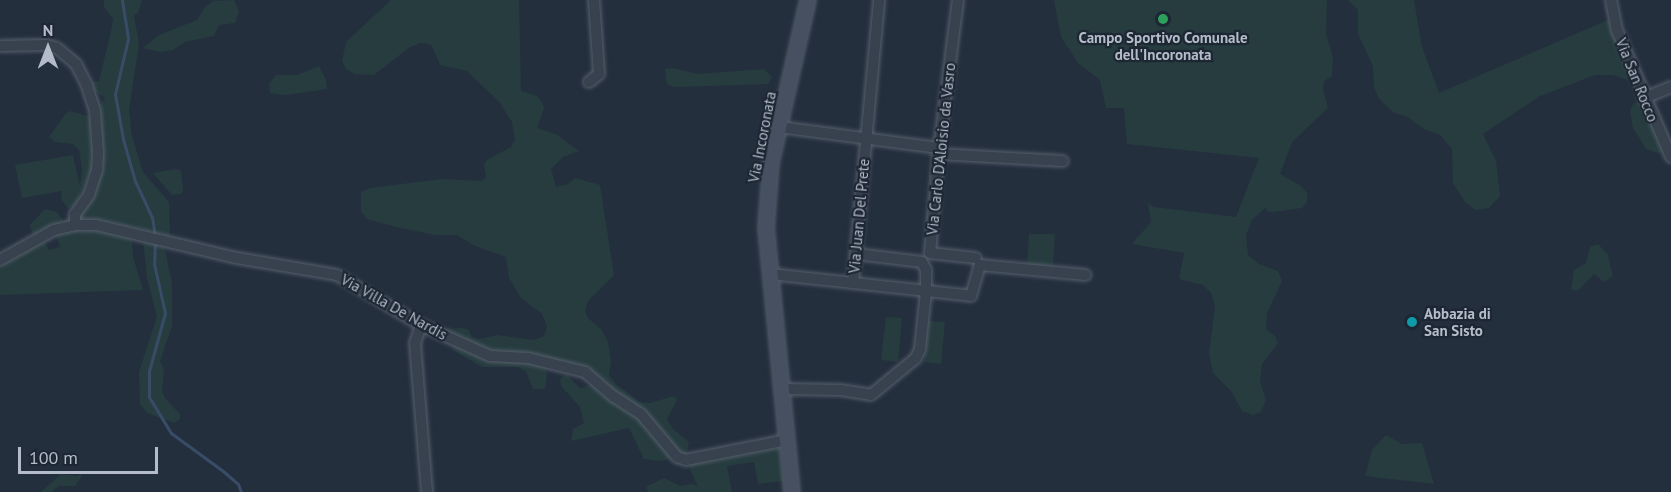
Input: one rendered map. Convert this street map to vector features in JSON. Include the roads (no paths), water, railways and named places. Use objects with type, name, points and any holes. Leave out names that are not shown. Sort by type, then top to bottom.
[{"type":"main road","name":"Via Incoronata","points":[[792,492],[766,229],[768,182],[808,0]]},
{"type":"street","points":[[589,82],[599,74],[594,0]]},
{"type":"street","name":"Via Juan Del Prete","points":[[879,0],[853,282],[971,296],[980,265],[1086,275]]},
{"type":"street","name":"Via Carlo D'Aloisio da Vasro","points":[[958,0],[939,151],[930,253],[976,258]]},
{"type":"street","name":"Via San Rocco","points":[[1611,0],[1617,30],[1671,157]]},
{"type":"street","points":[[0,46],[47,45],[57,48],[76,64],[87,86],[95,111],[98,153],[89,195],[75,214],[75,225],[54,230],[0,260]]},
{"type":"street","points":[[1644,98],[1671,87]]},
{"type":"street","points":[[779,127],[939,151],[1063,161]]},
{"type":"street","name":"Via Villa De Nardis","points":[[75,225],[96,225],[237,258],[337,275],[421,325],[490,356],[528,358],[585,372],[613,396],[641,414],[677,457],[686,460],[787,440]]},
{"type":"street","points":[[782,389],[875,394],[916,358],[920,349],[926,292],[926,270],[922,262],[856,254]]},
{"type":"street","points":[[770,274],[853,282]]},
{"type":"street","points":[[421,325],[415,343],[427,492]]},
{"type":"waterway","points":[[122,0],[128,39],[115,94],[123,139],[135,181],[152,217],[155,235]]},
{"type":"waterway","points":[[155,241],[154,264],[165,313],[149,371],[149,397],[171,433],[223,471],[238,484],[241,492]]},
{"type":"place","name":"Campo Sportivo Comunale dell'Incoronata","points":[[1163,19]]},
{"type":"place","name":"Abbazia di San Sisto","points":[[1412,322]]}]
